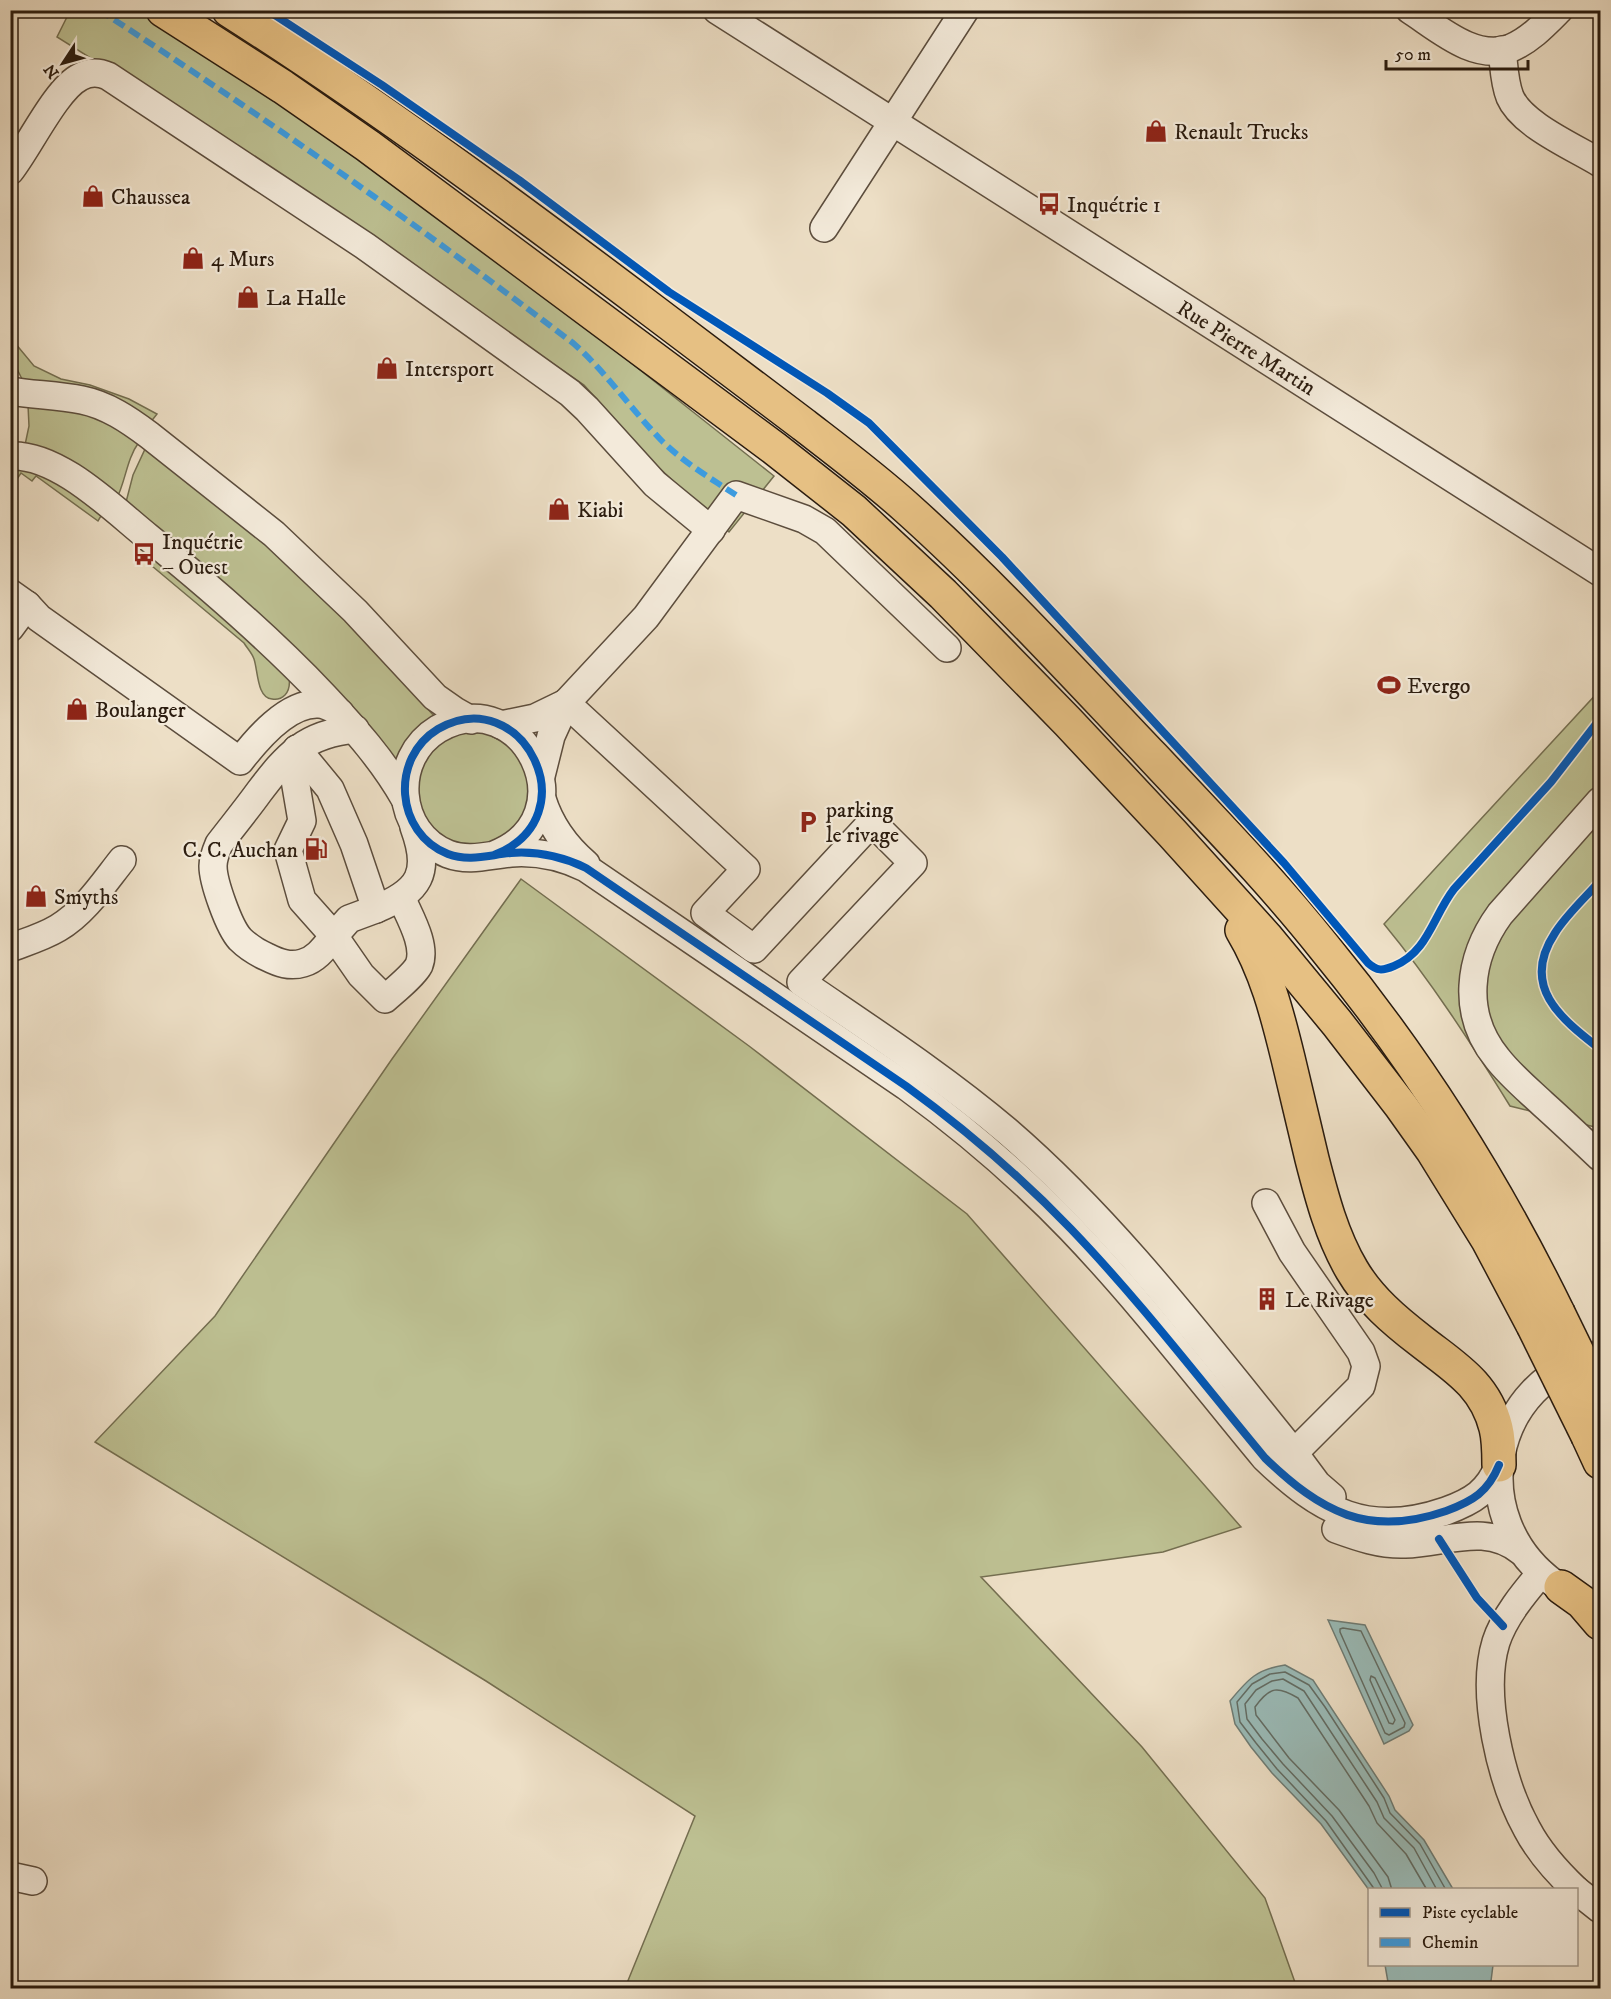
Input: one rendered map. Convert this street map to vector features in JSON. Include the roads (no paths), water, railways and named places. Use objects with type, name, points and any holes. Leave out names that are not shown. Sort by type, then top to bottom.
[{"type":"highway","points":[[164,10],[283,87],[368,146],[816,480],[854,511],[943,594],[1172,833],[1344,1031],[1433,1151],[1483,1232],[1600,1399]]},
{"type":"highway","points":[[229,10],[423,140],[730,369],[881,486],[975,572],[1240,850],[1331,955],[1384,1025],[1456,1131],[1514,1228],[1594,1449]]},
{"type":"highway","points":[[1172,833],[1232,914],[1250,943],[1263,972],[1276,1008],[1324,1208],[1342,1252],[1352,1271],[1378,1304],[1419,1340],[1457,1367],[1477,1389],[1496,1427],[1499,1465]]},
{"type":"highway","points":[[1551,1580],[1582,1602],[1600,1623]]},
{"type":"street","name":"Rue Pierre Martin","points":[[717,10],[1600,572]]},
{"type":"street","points":[[824,228],[965,10]]},
{"type":"street","points":[[1410,10],[1464,44],[1484,49],[1502,50],[1527,38],[1559,10]]},
{"type":"street","points":[[1502,50],[1507,86],[1518,110],[1539,127],[1600,163]]},
{"type":"street","points":[[10,171],[61,94],[72,82],[92,73],[108,76],[365,246],[570,393],[655,484],[711,530]]},
{"type":"street","points":[[10,391],[91,403],[114,412],[150,435],[274,534],[355,611],[435,697],[471,720]]},
{"type":"street","points":[[10,456],[33,457],[45,461],[77,481],[236,610],[348,721],[385,766],[409,811],[432,844],[448,854],[476,858],[523,852],[548,854],[571,861],[602,878],[944,1113],[1002,1162],[1045,1203],[1097,1257],[1265,1458],[1290,1482],[1322,1504],[1346,1514],[1395,1523],[1422,1518],[1463,1504],[1483,1492],[1490,1484],[1499,1465],[1509,1426],[1531,1394],[1561,1369],[1585,1358],[1600,1355]]},
{"type":"street","points":[[494,855],[510,848],[523,837],[537,815],[551,736],[566,703],[632,634],[736,495],[804,519],[825,531],[947,648]]},
{"type":"street","points":[[10,628],[19,599],[39,618],[240,761],[264,732],[292,712],[307,705],[329,706],[348,721]]},
{"type":"street","points":[[501,725],[535,718],[566,703]]},
{"type":"street","points":[[566,703],[746,868],[705,914],[754,949],[872,822],[913,863],[801,982],[955,1089],[1048,1169],[1078,1198],[1158,1285],[1325,1492],[1345,1506],[1381,1522]]},
{"type":"street","points":[[348,721],[297,749],[282,762],[219,844],[214,856],[213,872],[230,924],[242,941],[265,956],[280,963],[302,964],[319,954],[349,919],[401,897],[414,885],[422,867],[421,847],[409,811],[406,772],[417,748],[430,735],[445,726],[471,720],[486,721],[501,725],[515,734],[536,760],[549,819],[565,843],[602,878]]},
{"type":"street","points":[[297,749],[330,789],[354,844],[376,909]]},
{"type":"street","points":[[297,749],[295,780],[302,821],[288,850],[302,900],[334,936],[361,975],[385,999],[418,966],[421,953],[419,941],[401,897]]},
{"type":"street","points":[[1600,801],[1488,930],[1474,967],[1473,987],[1474,1008],[1479,1027],[1496,1057],[1509,1073],[1600,1157]]},
{"type":"street","points":[[10,948],[49,933],[70,920],[122,860]]},
{"type":"street","points":[[1266,1203],[1292,1252],[1361,1352],[1366,1366],[1361,1386],[1294,1453]]},
{"type":"street","points":[[1265,1458],[1290,1496],[1299,1506],[1320,1521],[1378,1542],[1405,1544],[1456,1537],[1500,1538],[1522,1552],[1551,1580],[1580,1596],[1600,1602]]},
{"type":"street","points":[[1499,1465],[1499,1491],[1504,1517],[1522,1552]]},
{"type":"street","points":[[1551,1580],[1503,1626],[1492,1659],[1491,1698],[1502,1760],[1515,1806],[1542,1852],[1574,1888]]},
{"type":"street","points":[[1578,1892],[1600,1909]]},
{"type":"water","points":[[1328,1620],[1365,1625],[1413,1725],[1409,1731],[1384,1744]]},
{"type":"water","points":[[1285,1665],[1313,1680],[1389,1796],[1395,1810],[1424,1840],[1452,1888],[1368,1889],[1321,1824],[1272,1773],[1251,1747],[1235,1724],[1230,1701],[1254,1676]]},
{"type":"water","points":[[1385,1966],[1493,1966],[1491,1981],[1485,1988],[1389,1988]]},
{"type":"place","name":"Renault Trucks","points":[[1156,131]]},
{"type":"place","name":"Chaussea","points":[[93,196]]},
{"type":"place","name":"Inquétrie 1","points":[[1049,204]]},
{"type":"place","name":"4 Murs","points":[[193,258]]},
{"type":"place","name":"La Halle","points":[[248,297]]},
{"type":"place","name":"Intersport","points":[[387,368]]},
{"type":"place","name":"Kiabi","points":[[559,509]]},
{"type":"place","name":"Inquétrie – Ouest","points":[[144,554]]},
{"type":"place","name":"Evergo","points":[[1389,685]]},
{"type":"place","name":"Boulanger","points":[[77,709]]},
{"type":"place","name":"parking le rivage","points":[[808,822]]},
{"type":"place","name":"C. C. Auchan","points":[[316,849]]},
{"type":"place","name":"Smyths","points":[[36,896]]},
{"type":"place","name":"Le Rivage","points":[[1267,1299]]}]
